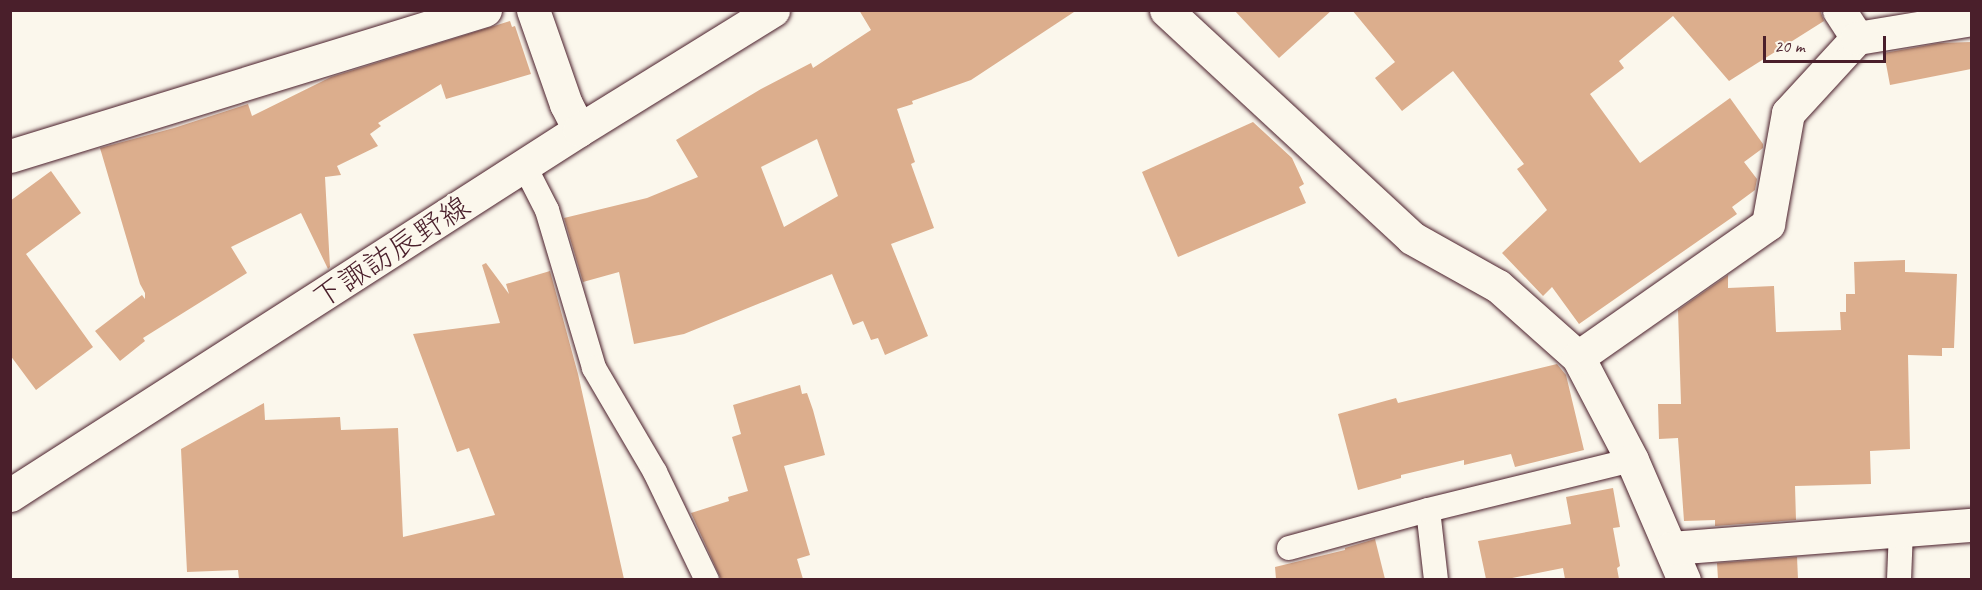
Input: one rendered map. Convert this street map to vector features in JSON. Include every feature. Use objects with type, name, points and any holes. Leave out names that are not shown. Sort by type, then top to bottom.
[{"type":"street","points":[[10,156],[485,10]]},
{"type":"street","points":[[533,10],[566,104],[579,130]]},
{"type":"street","name":"下諏訪辰野線","points":[[10,495],[525,167],[579,130],[773,10]]},
{"type":"street","points":[[1166,10],[1412,238],[1498,286],[1578,357],[1632,460],[1684,579]]},
{"type":"street","points":[[1839,10],[1857,38]]},
{"type":"street","points":[[1578,357],[1768,224],[1788,113],[1857,38],[1971,19]]},
{"type":"street","points":[[1671,548],[1971,525]]},
{"type":"lane","points":[[525,167],[547,210],[594,368],[655,472],[707,579]]},
{"type":"lane","points":[[1289,548],[1428,510],[1632,460]]},
{"type":"lane","points":[[1428,510],[1436,579]]},
{"type":"lane","points":[[1899,579],[1901,531]]},
{"type":"building","points":[[859,10],[1077,10],[971,80],[912,101],[913,104],[897,109],[915,162],[911,164],[934,228],[891,244],[928,336],[885,355],[878,338],[871,340],[863,321],[853,325],[832,274],[684,334],[634,344],[619,272],[583,282],[564,218],[647,198],[698,177],[676,140],[761,89],[811,63],[813,68],[871,30]],"holes":[[[817,139],[838,196],[784,227],[761,167]]]},
{"type":"building","points":[[1234,10],[1332,10],[1279,58]]},
{"type":"building","points":[[1352,10],[1820,10],[1824,21],[1729,81],[1673,16],[1619,61],[1624,68],[1590,94],[1640,163],[1730,98],[1763,144],[1763,148],[1744,162],[1757,179],[1755,190],[1732,207],[1737,214],[1579,324],[1552,287],[1543,296],[1502,253],[1547,210],[1517,169],[1524,164],[1453,71],[1402,111],[1375,78],[1395,62]]},
{"type":"building","points":[[510,21],[512,27],[515,26],[531,74],[446,99],[441,84],[378,123],[381,126],[370,134],[378,146],[337,166],[341,175],[325,177],[330,267],[328,269],[301,213],[231,247],[247,273],[143,338],[145,341],[120,361],[95,331],[142,295],[145,299],[100,148],[174,128],[248,104],[252,116],[331,77]]},
{"type":"building","points":[[1971,42],[1971,69],[1890,85],[1884,53],[1940,43]]},
{"type":"building","points":[[1253,122],[1292,158],[1304,184],[1299,187],[1306,203],[1178,257],[1142,172]]},
{"type":"building","points":[[51,171],[81,213],[26,254],[93,347],[36,390],[10,355],[10,201]]},
{"type":"building","points":[[1905,260],[1905,272],[1957,274],[1954,348],[1942,348],[1942,356],[1908,355],[1910,449],[1870,451],[1871,484],[1795,486],[1796,520],[1715,526],[1715,520],[1684,521],[1678,438],[1659,439],[1658,404],[1681,404],[1678,310],[1728,275],[1728,288],[1774,286],[1776,332],[1841,330],[1840,312],[1846,312],[1846,294],[1855,294],[1854,262]]},
{"type":"building","points":[[486,263],[509,294],[506,284],[550,271],[578,374],[624,579],[239,579],[238,570],[187,572],[181,449],[264,403],[265,420],[340,417],[341,430],[398,428],[403,537],[495,515],[469,448],[457,452],[413,334],[500,323],[482,265]]},
{"type":"building","points":[[1557,364],[1566,375],[1584,450],[1515,467],[1511,454],[1464,465],[1464,460],[1401,475],[1401,478],[1358,490],[1338,414],[1396,398],[1398,403]]},
{"type":"building","points":[[800,385],[802,394],[807,393],[825,455],[784,466],[810,555],[797,559],[803,579],[721,579],[691,513],[729,501],[728,497],[748,491],[732,437],[741,434],[733,405]]},
{"type":"building","points":[[1613,488],[1620,527],[1613,528],[1620,566],[1617,568],[1619,579],[1565,579],[1563,568],[1507,579],[1486,579],[1478,541],[1571,524],[1566,497]]},
{"type":"building","points":[[1375,539],[1385,579],[1276,579],[1275,567],[1345,550],[1345,548]]},
{"type":"building","points":[[1797,557],[1798,579],[1718,579],[1717,563]]}]
